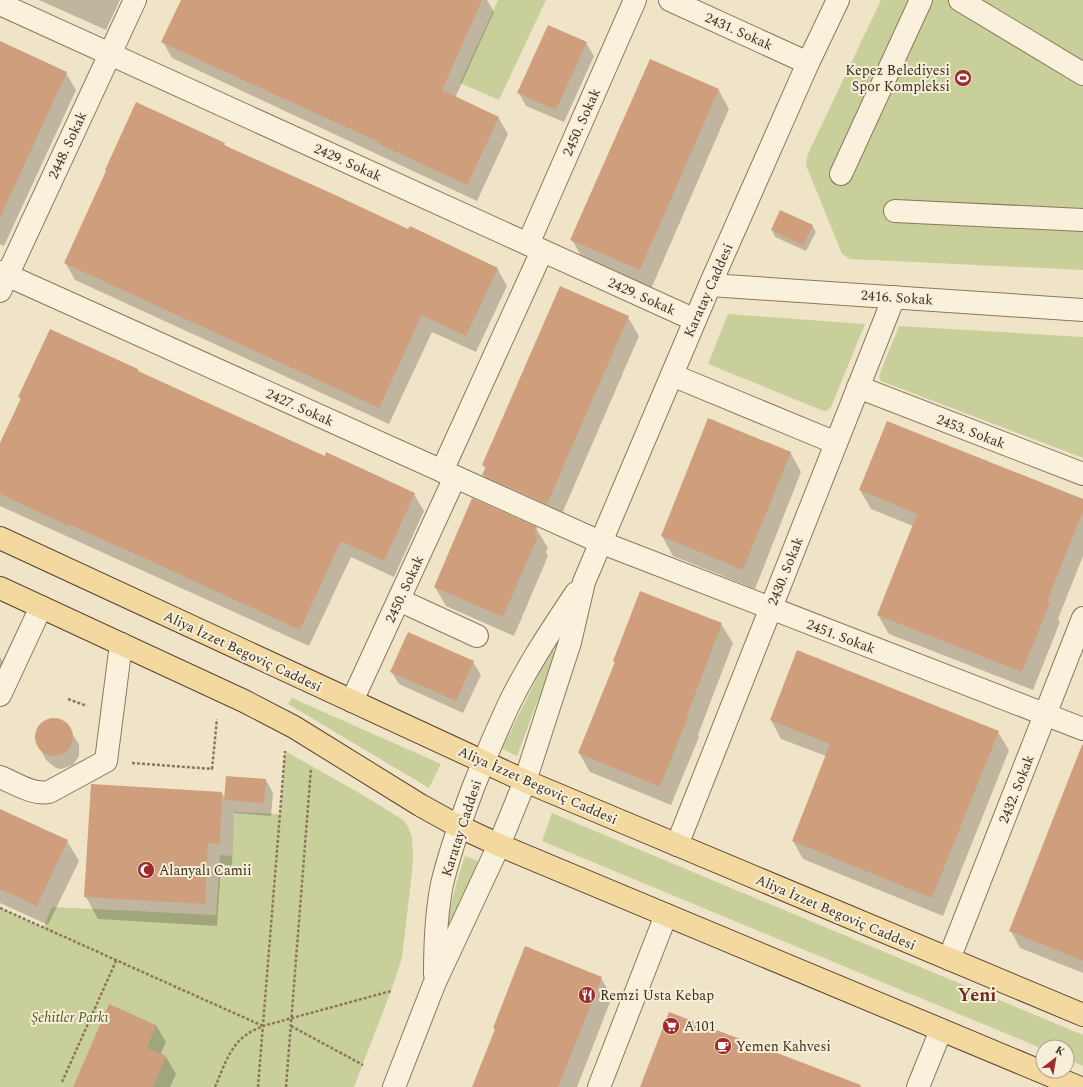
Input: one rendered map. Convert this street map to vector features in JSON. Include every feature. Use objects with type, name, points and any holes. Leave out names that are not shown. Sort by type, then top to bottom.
[{"type":"main road","name":"Aliya İzzet Begoviç Caddesi","points":[[0,538],[525,782],[1083,1015]]},
{"type":"main road","points":[[0,588],[244,701],[294,727],[458,826],[941,1030],[1064,1084]]},
{"type":"street","name":"2448. Sokak","points":[[2,279],[135,0]]},
{"type":"street","name":"2450. Sokak","points":[[352,701],[399,600],[449,474],[535,247],[635,0]]},
{"type":"street","name":"2431. Sokak","points":[[670,0],[808,63]]},
{"type":"street","name":"Karatay Caddesi","points":[[394,1087],[434,982],[499,844],[525,782],[570,642],[584,582],[600,542],[710,285],[808,63],[838,0]]},
{"type":"street","points":[[841,174],[921,0]]},
{"type":"street","points":[[960,0],[1083,74]]},
{"type":"street","name":"2429. Sokak","points":[[0,4],[695,320]]},
{"type":"street","points":[[895,211],[1083,220]]},
{"type":"street","name":"2427. Sokak","points":[[2,279],[449,474],[600,542]]},
{"type":"street","name":"2416. Sokak","points":[[710,285],[1083,310]]},
{"type":"street","name":"2430. Sokak","points":[[677,845],[894,297]]},
{"type":"street","points":[[672,374],[836,443]]},
{"type":"street","name":"2453. Sokak","points":[[858,387],[1083,474]]},
{"type":"street","name":"2451. Sokak","points":[[600,542],[1083,729]]},
{"type":"street","name":"Karatay Caddesi","points":[[434,982],[436,922],[442,883],[458,826],[483,762],[509,705],[553,627],[584,582]]},
{"type":"street","points":[[399,600],[477,636]]},
{"type":"street","points":[[0,695],[41,607]]},
{"type":"street","name":"2432. Sokak","points":[[949,959],[1083,618]]},
{"type":"street","points":[[0,777],[41,794],[49,792],[106,761],[121,644]]},
{"type":"street","points":[[599,1087],[666,914]]},
{"type":"street","points":[[918,1087],[941,1030]]},
{"type":"path","points":[[106,761],[212,768],[217,719]]},
{"type":"path","points":[[258,1087],[285,751]]},
{"type":"path","points":[[286,1087],[311,766]]},
{"type":"path","points":[[0,908],[263,1026]]},
{"type":"path","points":[[62,1082],[116,961]]},
{"type":"path","points":[[215,1087],[228,1056],[235,1044],[246,1034],[263,1026],[391,991]]},
{"type":"path","points":[[291,1026],[363,1065]]},
{"type":"green space","points":[[498,0],[546,0],[499,100],[460,83]]},
{"type":"green space","name":"Kepez Belediyesi Spor Kompleksi","points":[[881,0],[1083,0],[1083,270],[850,259],[842,254],[806,165],[807,156]]},
{"type":"green space","points":[[728,314],[865,324],[831,407],[826,411],[821,410],[708,364]]},
{"type":"green space","points":[[899,326],[1083,337],[1083,458],[881,381],[879,377],[880,373]]},
{"type":"green space","points":[[551,649],[556,652],[517,756],[502,749]]},
{"type":"green space","points":[[292,698],[441,764],[429,788],[288,704]]},
{"type":"green space","name":"Şehitler Parkı","points":[[285,751],[368,798],[403,820],[412,837],[412,872],[402,958],[354,1087],[0,1087],[0,908],[43,928],[52,907],[216,915],[220,855],[232,856],[234,812],[280,814]]},
{"type":"green space","points":[[552,813],[1083,1035],[1083,1066],[1075,1062],[1075,1039],[1035,1039],[1035,1046],[542,841]]},
{"type":"green space","points":[[465,856],[478,861],[452,926],[447,924],[455,889]]},
{"type":"building","points":[[181,0],[482,0],[442,90],[499,117],[467,185],[379,144],[379,142],[161,42]]},
{"type":"building","points":[[548,25],[587,42],[556,110],[517,93]]},
{"type":"building","points":[[0,41],[67,72],[0,218]]},
{"type":"building","points":[[650,59],[719,89],[640,270],[570,240]]},
{"type":"building","points":[[136,102],[225,143],[224,145],[408,229],[410,226],[498,268],[466,336],[422,315],[379,408],[64,263]]},
{"type":"building","points":[[780,210],[813,225],[803,246],[771,230]]},
{"type":"building","points":[[560,286],[629,316],[547,504],[482,475],[486,467],[482,465]]},
{"type":"building","points":[[50,329],[138,369],[138,371],[325,456],[326,452],[415,493],[384,561],[341,541],[300,630],[131,552],[70,525],[69,526],[0,494],[0,443],[21,398],[18,397]]},
{"type":"building","points":[[708,418],[791,452],[743,570],[661,536]]},
{"type":"building","points":[[887,421],[1083,499],[1083,511],[1047,602],[1050,603],[1022,672],[877,615],[917,514],[859,490]]},
{"type":"building","points":[[472,498],[537,527],[534,534],[538,536],[503,617],[434,587]]},
{"type":"building","points":[[640,591],[722,623],[687,716],[688,717],[660,787],[578,753],[615,662],[613,661]]},
{"type":"building","points":[[408,632],[474,661],[456,701],[390,672]]},
{"type":"building","points":[[797,650],[999,731],[932,898],[792,841],[830,744],[770,720]]},
{"type":"building","points":[[50,718],[58,718],[65,721],[70,726],[73,737],[70,748],[65,753],[58,756],[50,756],[43,753],[38,748],[35,741],[35,733],[38,726],[43,721]]},
{"type":"building","points":[[1083,745],[1083,961],[1009,931]]},
{"type":"building","points":[[226,776],[266,779],[264,803],[224,800]]},
{"type":"building","name":"Alanyalı Camii","points":[[91,784],[222,792],[220,844],[208,843],[205,904],[84,897]]},
{"type":"building","points":[[0,809],[68,840],[37,906],[0,889]]},
{"type":"building","points":[[525,946],[602,977],[558,1087],[472,1087],[495,1029],[493,1028]]},
{"type":"building","points":[[109,1004],[156,1025],[147,1048],[166,1056],[153,1087],[73,1087]]},
{"type":"building","points":[[669,1012],[861,1085],[860,1087],[640,1087]]},
{"type":"place","name":"Kepez Belediyesi Spor Kompleksi","points":[[963,78]]},
{"type":"place","name":"Alanyalı Camii","points":[[146,870]]},
{"type":"place","name":"Remzi Usta Kebap","points":[[587,995]]},
{"type":"place","name":"A101","points":[[671,1026]]},
{"type":"place","name":"Yemen Kahvesi","points":[[723,1046]]},
{"type":"district","name":"Yeni","points":[[977,995]]}]
